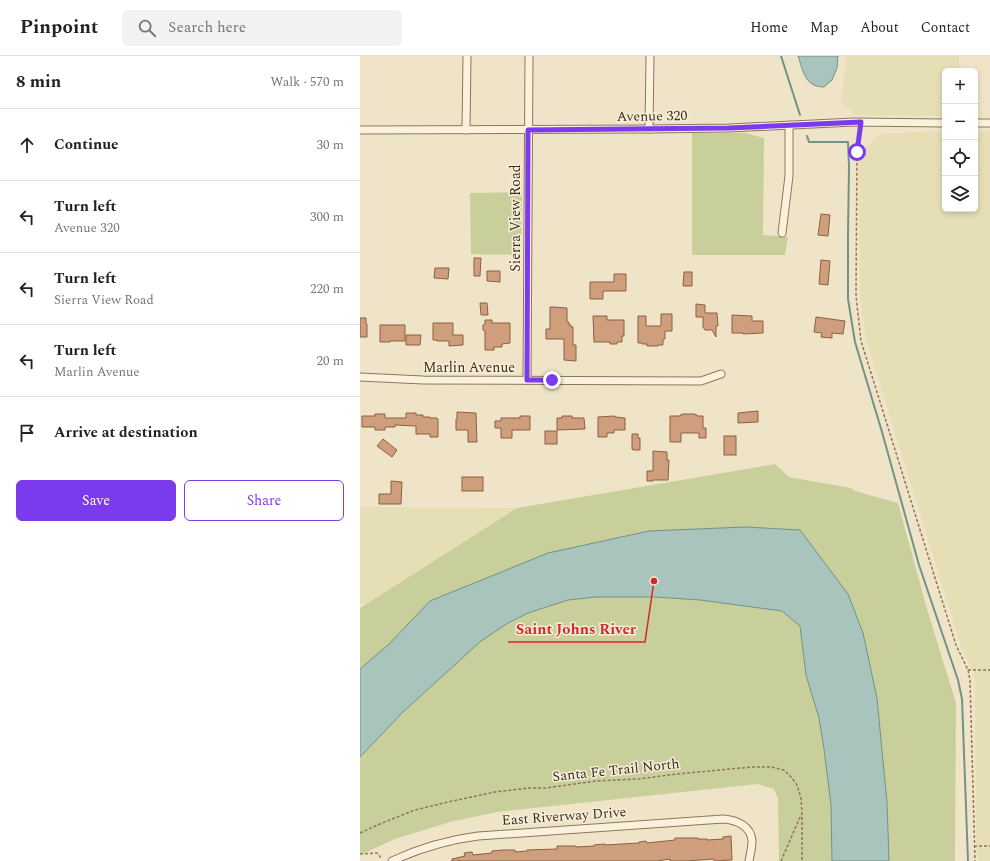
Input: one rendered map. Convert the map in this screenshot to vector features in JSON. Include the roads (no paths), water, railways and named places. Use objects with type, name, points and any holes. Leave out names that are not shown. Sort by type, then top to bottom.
[{"type":"street","points":[[466,130],[467,56]]},
{"type":"street","name":"Sierra View Road","points":[[527,380],[529,56]]},
{"type":"street","points":[[649,129],[650,56]]},
{"type":"street","name":"Avenue 320","points":[[360,130],[649,129],[729,128],[861,122],[942,123]]},
{"type":"street","points":[[978,123],[990,123]]},
{"type":"street","points":[[782,233],[789,176],[790,125]]},
{"type":"street","name":"Marlin Avenue","points":[[360,377],[423,380],[701,381],[721,374]]},
{"type":"street","name":"East Riverway Drive","points":[[392,861],[419,849],[442,842],[493,834],[724,819],[736,821],[746,828],[752,843],[749,861]]},
{"type":"water","points":[[798,56],[838,56],[837,68],[832,80],[824,87],[813,84],[803,72]]},
{"type":"water","points":[[745,527],[800,530],[848,594],[863,633],[877,698],[887,803],[889,861],[832,861],[831,805],[819,718],[806,675],[800,626],[782,611],[700,600],[655,597],[596,597],[568,600],[528,613],[508,623],[481,641],[403,712],[360,757],[360,669],[389,644],[430,601],[548,553],[649,531]]},
{"type":"waterway","points":[[781,56],[800,115]]},
{"type":"waterway","points":[[807,136],[809,142],[848,142],[848,299],[855,342],[919,565],[958,680],[962,699],[968,861]]},
{"type":"place","name":"Saint Johns River","points":[[654,581]]}]
